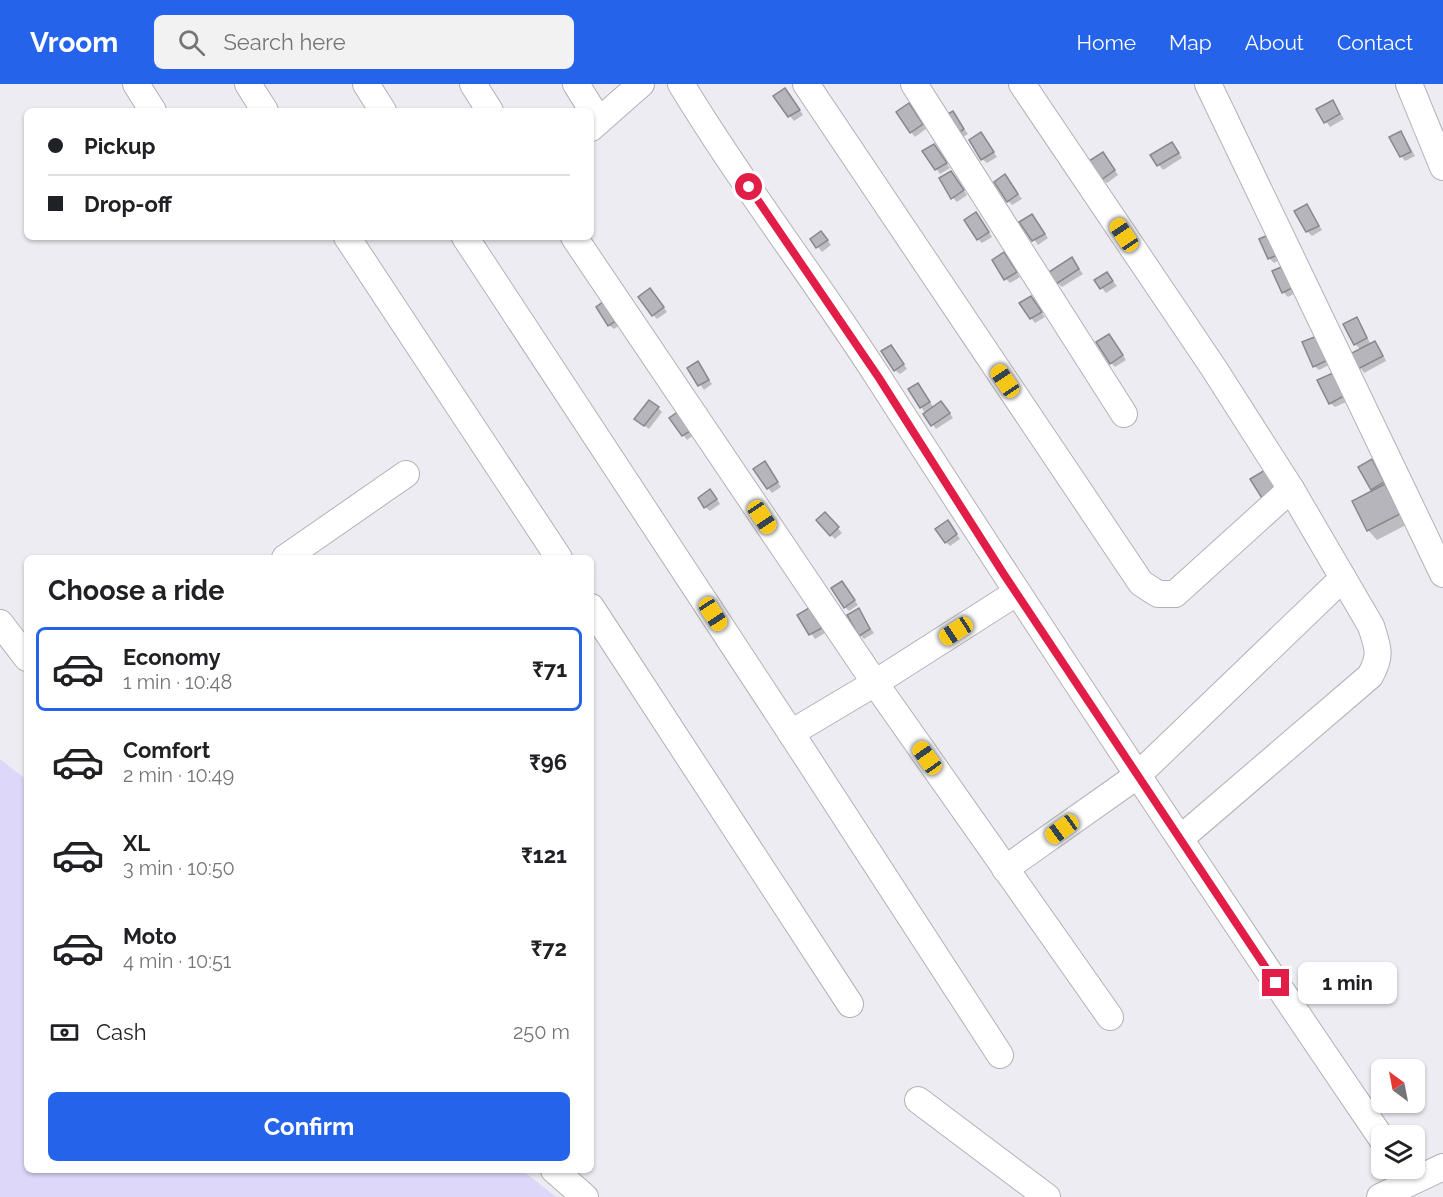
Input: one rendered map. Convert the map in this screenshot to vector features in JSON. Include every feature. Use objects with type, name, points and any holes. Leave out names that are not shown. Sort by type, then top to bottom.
[{"type":"street","points":[[136,84],[151,108]]},
{"type":"street","points":[[248,84],[263,108]]},
{"type":"street","points":[[366,84],[381,108]]},
{"type":"street","points":[[473,84],[488,108]]},
{"type":"street","points":[[576,84],[587,108]]},
{"type":"street","points":[[595,124],[641,84]]},
{"type":"street","points":[[681,84],[879,378],[1016,593],[1372,1125]]},
{"type":"street","points":[[806,84],[1141,583],[1158,594],[1174,594],[1195,578],[1291,489]]},
{"type":"street","points":[[914,84],[1124,414]]},
{"type":"street","points":[[1022,84],[1213,367],[1291,489],[1371,626],[1378,646],[1378,662],[1370,676],[1181,838]]},
{"type":"street","points":[[1208,84],[1443,574]]},
{"type":"street","points":[[1409,84],[1437,137],[1443,167]]},
{"type":"street","points":[[349,240],[557,555]]},
{"type":"street","points":[[467,240],[792,733],[1000,1055]]},
{"type":"street","points":[[576,240],[875,683],[1110,1017]]},
{"type":"street","points":[[289,555],[406,474]]},
{"type":"street","points":[[1005,869],[1138,775],[1343,578]]},
{"type":"street","points":[[792,733],[1016,593]]},
{"type":"street","points":[[594,612],[850,1004]]},
{"type":"street","points":[[0,623],[24,654]]},
{"type":"street","points":[[918,1100],[1047,1197]]},
{"type":"street","points":[[1380,1197],[1443,1167]]},
{"type":"street","points":[[557,1173],[585,1197]]},
{"type":"shaded area","points":[[0,759],[24,778],[24,1173],[526,1173],[556,1197],[0,1197]]},
{"type":"building","points":[[785,88],[800,110],[788,117],[773,96]]},
{"type":"building","points":[[1333,100],[1340,114],[1324,123],[1316,109]]},
{"type":"building","points":[[909,103],[923,124],[910,133],[896,112]]},
{"type":"building","points":[[953,111],[964,129],[951,138],[939,119]]},
{"type":"building","points":[[1401,131],[1411,152],[1400,157],[1389,137]]},
{"type":"building","points":[[981,132],[994,152],[981,160],[969,140]]},
{"type":"building","points":[[1172,142],[1179,153],[1157,166],[1150,155]]},
{"type":"building","points":[[934,144],[947,163],[935,170],[922,151]]},
{"type":"building","points":[[1103,152],[1115,170],[1101,180],[1089,161]]},
{"type":"building","points":[[951,171],[964,190],[951,199],[939,178]]},
{"type":"building","points":[[1005,174],[1018,194],[1007,202],[994,182]]},
{"type":"building","points":[[1307,204],[1319,226],[1306,232],[1294,211]]},
{"type":"building","points":[[976,212],[989,232],[977,240],[964,220]]},
{"type":"building","points":[[1032,214],[1045,234],[1032,241],[1019,222]]},
{"type":"building","points":[[821,231],[828,240],[816,248],[810,239]]},
{"type":"building","points":[[1273,233],[1282,253],[1268,259],[1259,239]]},
{"type":"building","points":[[1004,252],[1017,272],[1004,280],[992,260]]},
{"type":"building","points":[[1072,257],[1079,269],[1056,284],[1049,272]]},
{"type":"building","points":[[1286,265],[1296,286],[1282,293],[1272,271]]},
{"type":"building","points":[[1107,272],[1113,281],[1100,289],[1094,280]]},
{"type":"building","points":[[650,288],[664,307],[652,316],[638,297]]},
{"type":"building","points":[[1031,296],[1042,312],[1030,319],[1019,303]]},
{"type":"building","points":[[607,299],[620,318],[608,326],[596,307]]},
{"type":"building","points":[[1357,317],[1367,338],[1354,345],[1343,324]]},
{"type":"building","points":[[1109,334],[1123,355],[1110,364],[1096,342]]},
{"type":"building","points":[[1317,336],[1328,360],[1313,367],[1302,342]]},
{"type":"building","points":[[1375,341],[1383,356],[1358,369],[1350,354]]},
{"type":"building","points":[[891,345],[904,364],[894,371],[881,351]]},
{"type":"building","points":[[698,361],[709,380],[698,386],[687,368]]},
{"type":"building","points":[[1333,373],[1344,396],[1329,404],[1317,380]]},
{"type":"building","points":[[918,383],[930,402],[920,408],[908,389]]},
{"type":"building","points":[[649,400],[659,407],[644,426],[634,419]]},
{"type":"building","points":[[941,401],[950,413],[931,426],[923,414]]},
{"type":"building","points":[[679,411],[692,430],[682,436],[669,418]]},
{"type":"building","points":[[1372,459],[1384,482],[1371,490],[1358,467]]},
{"type":"building","points":[[765,461],[778,482],[767,489],[753,469]]},
{"type":"building","points":[[1265,470],[1280,493],[1265,503],[1250,479]]},
{"type":"building","points":[[1385,484],[1400,514],[1367,531],[1352,501]]},
{"type":"building","points":[[710,489],[717,499],[704,508],[698,498]]},
{"type":"building","points":[[825,512],[839,527],[830,536],[816,520]]},
{"type":"building","points":[[948,520],[957,534],[945,543],[935,529]]},
{"type":"building","points":[[842,581],[855,600],[844,608],[831,588]]},
{"type":"building","points":[[809,608],[822,628],[809,635],[797,615]]},
{"type":"building","points":[[859,608],[870,629],[859,636],[847,615]]},
{"type":"route","points":[[749,187],[879,378],[938,474],[1276,983]]}]
